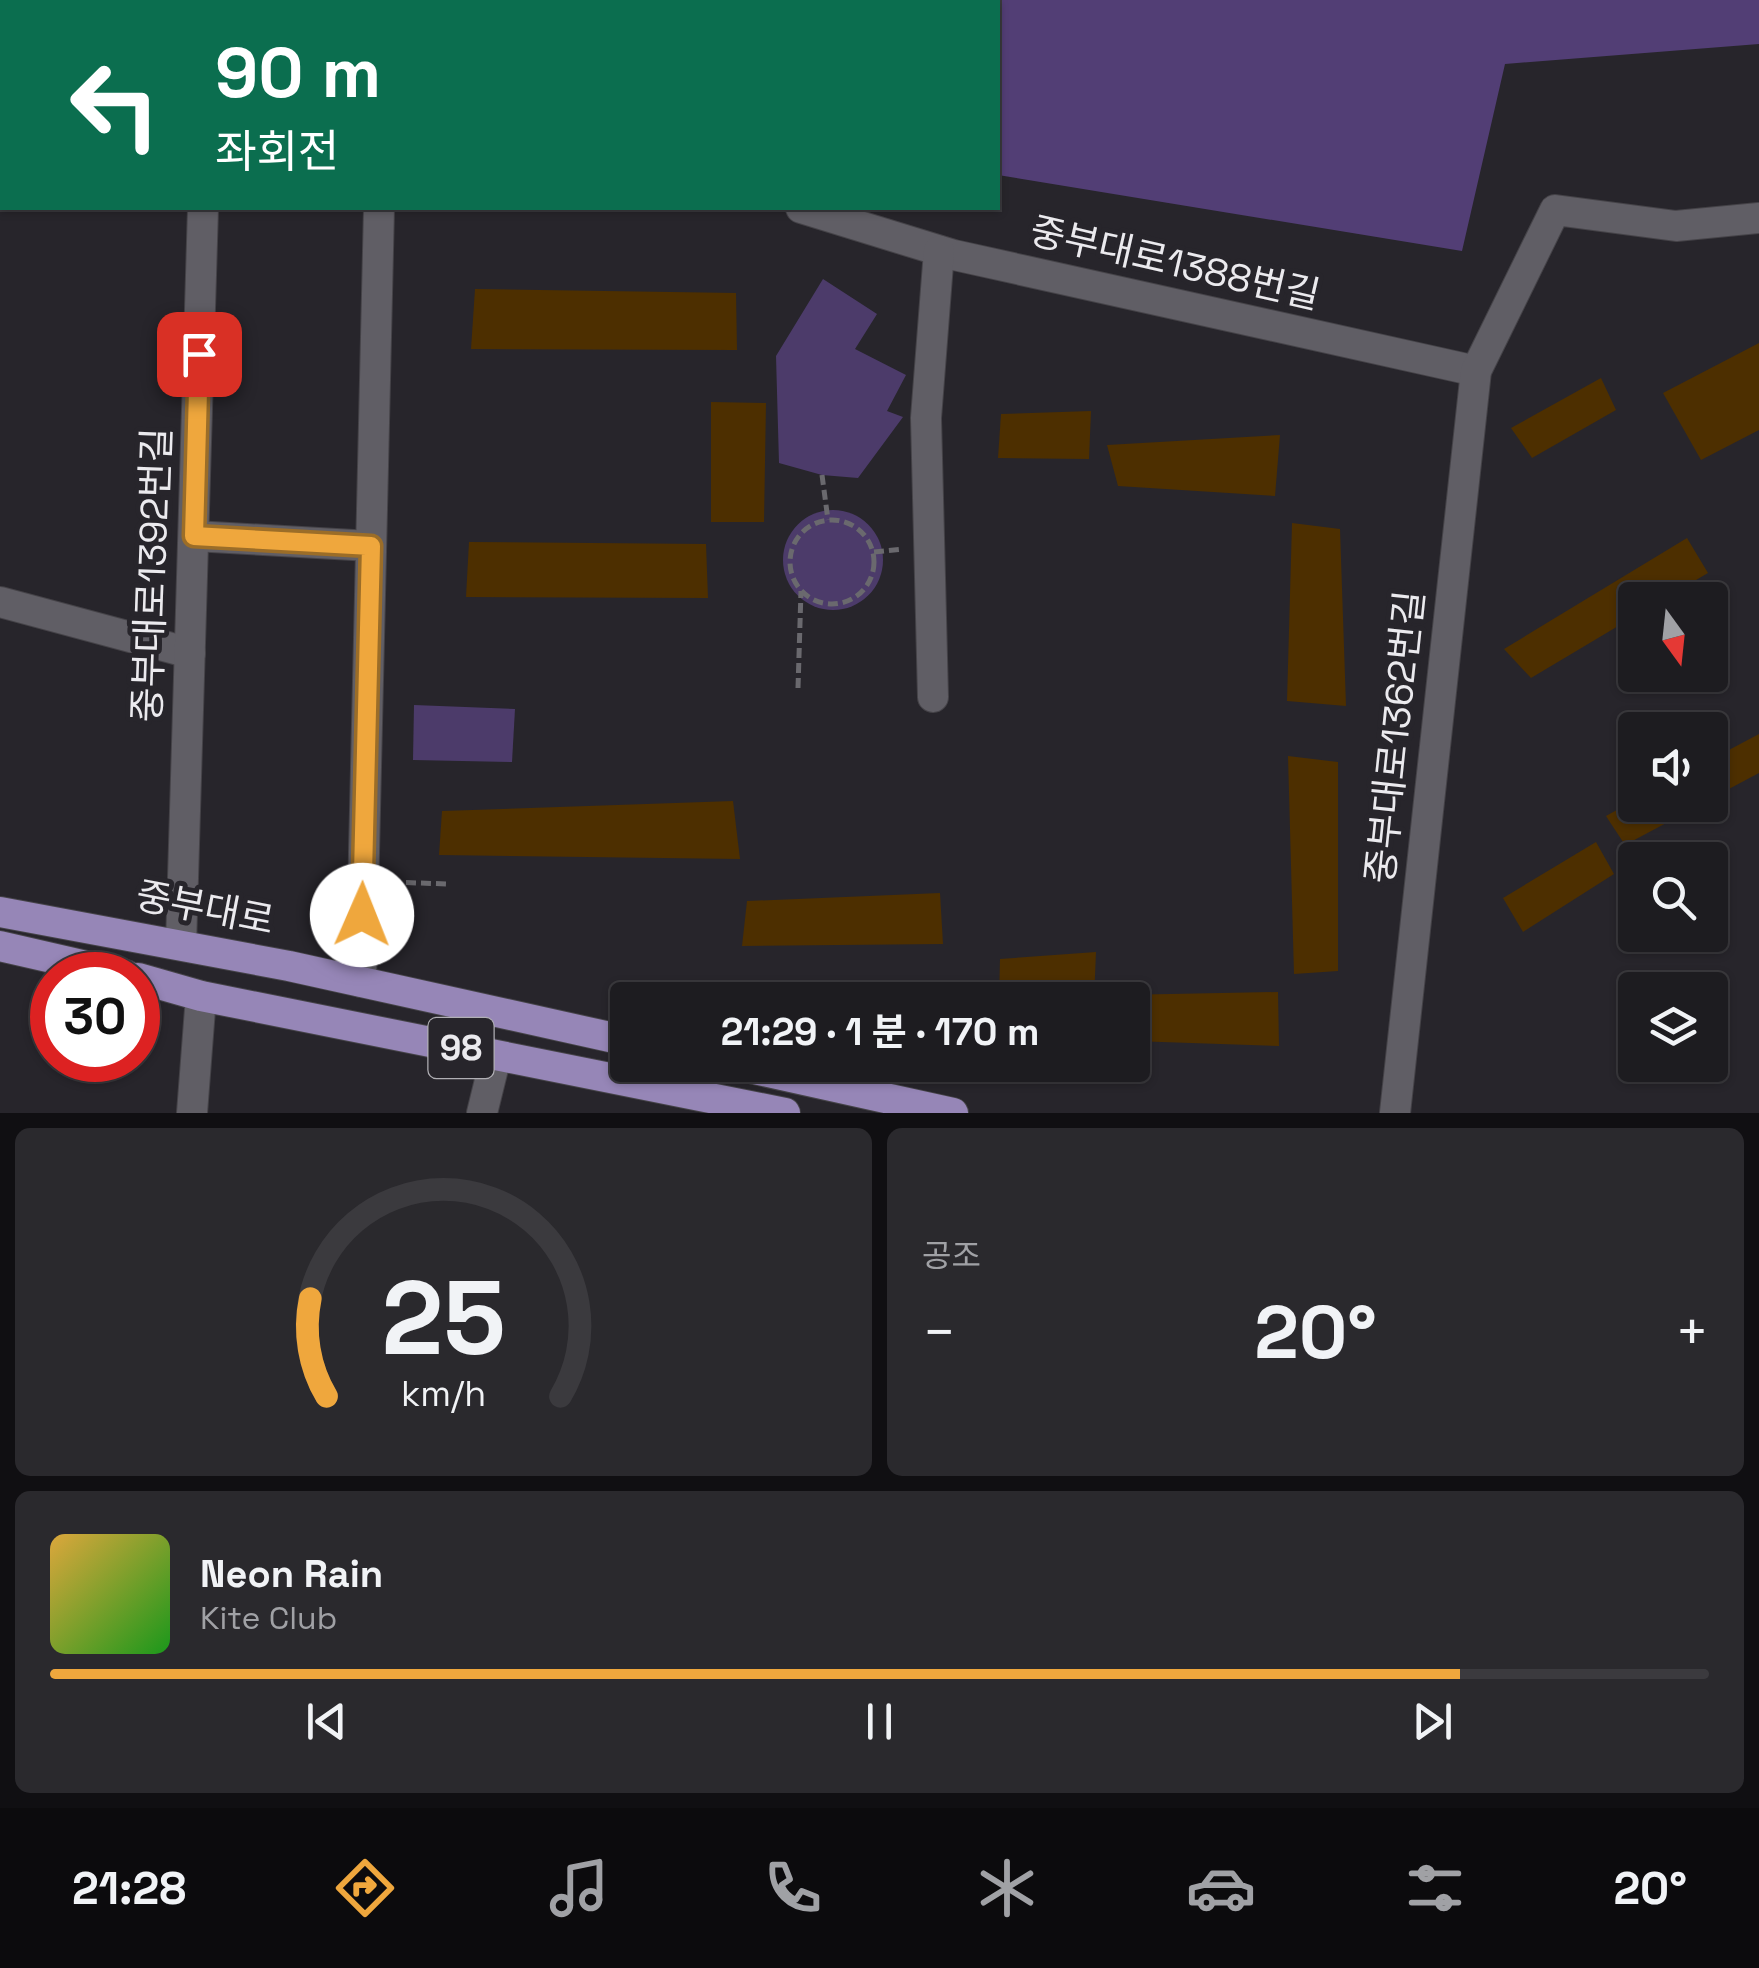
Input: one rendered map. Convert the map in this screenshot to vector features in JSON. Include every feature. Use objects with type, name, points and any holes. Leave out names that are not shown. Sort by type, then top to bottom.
[{"type":"main road","name":"중부대로","points":[[0,912],[182,944],[610,1037]]},
{"type":"main road","points":[[0,946],[30,953]]},
{"type":"main road","name":"98","points":[[160,984],[201,996],[785,1113]]},
{"type":"main road","points":[[812,1082],[952,1113]]},
{"type":"street","name":"중부대로1392번길","points":[[182,944],[203,210]]},
{"type":"street","points":[[360,982],[379,210]]},
{"type":"street","name":"중부대로1388번길","points":[[807,210],[940,251],[1476,371]]},
{"type":"street","name":"중부대로1362번길","points":[[1395,1113],[1476,371],[1555,210],[1676,226],[1759,218]]},
{"type":"street","points":[[933,697],[926,418],[940,251]]},
{"type":"street","points":[[194,536],[371,546]]},
{"type":"street","points":[[0,602],[190,654]]},
{"type":"street","points":[[192,1113],[201,996]]},
{"type":"street","points":[[482,1113],[496,1056]]},
{"type":"path","points":[[822,475],[828,520]]},
{"type":"path","points":[[828,520],[852,524],[869,541],[874,566],[863,591],[839,604],[812,600],[801,591],[790,567],[795,541],[815,523],[828,520]]},
{"type":"path","points":[[798,688],[801,591]]},
{"type":"path","points":[[363,881],[448,884]]},
{"type":"shaded area","points":[[1000,0],[1759,0],[1759,44],[1505,64],[1462,251],[1000,175]]},
{"type":"shaded area","points":[[823,279],[877,314],[855,349],[906,375],[887,411],[903,417],[858,478],[822,475],[779,463],[776,356]]},
{"type":"shaded area","points":[[833,510],[861,518],[875,532],[883,560],[875,588],[861,602],[833,610],[805,602],[791,588],[783,560],[791,532],[805,518]]},
{"type":"shaded area","points":[[414,705],[515,709],[512,762],[413,760]]},
{"type":"building","points":[[475,289],[736,293],[737,350],[471,349]]},
{"type":"building","points":[[1759,343],[1759,430],[1701,460],[1663,393]]},
{"type":"building","points":[[1601,378],[1616,410],[1532,458],[1511,428]]},
{"type":"building","points":[[711,402],[766,403],[764,522],[711,522]]},
{"type":"building","points":[[1091,411],[1089,459],[998,458],[1001,414]]},
{"type":"building","points":[[1280,435],[1275,496],[1118,486],[1107,445]]},
{"type":"building","points":[[1292,523],[1340,529],[1346,706],[1287,701]]},
{"type":"building","points":[[1687,538],[1708,573],[1693,582],[1618,582],[1618,626],[1531,678],[1504,649]]},
{"type":"building","points":[[469,542],[706,544],[708,598],[466,597]]},
{"type":"building","points":[[1759,734],[1759,773],[1728,789],[1728,750]]},
{"type":"building","points":[[1288,756],[1338,762],[1338,971],[1294,974]]},
{"type":"building","points":[[733,801],[740,859],[439,855],[442,811]]},
{"type":"building","points":[[1618,809],[1618,822],[1668,822],[1631,842],[1623,842],[1606,816]]},
{"type":"building","points":[[1596,842],[1614,874],[1523,932],[1503,898]]},
{"type":"building","points":[[940,893],[943,944],[742,946],[747,901]]},
{"type":"building","points":[[1096,952],[1095,982],[999,982],[1000,959]]},
{"type":"building","points":[[1278,992],[1279,1046],[1150,1042],[1150,994]]},
{"type":"route","points":[[199,354],[194,536],[371,546],[362,915]]}]
